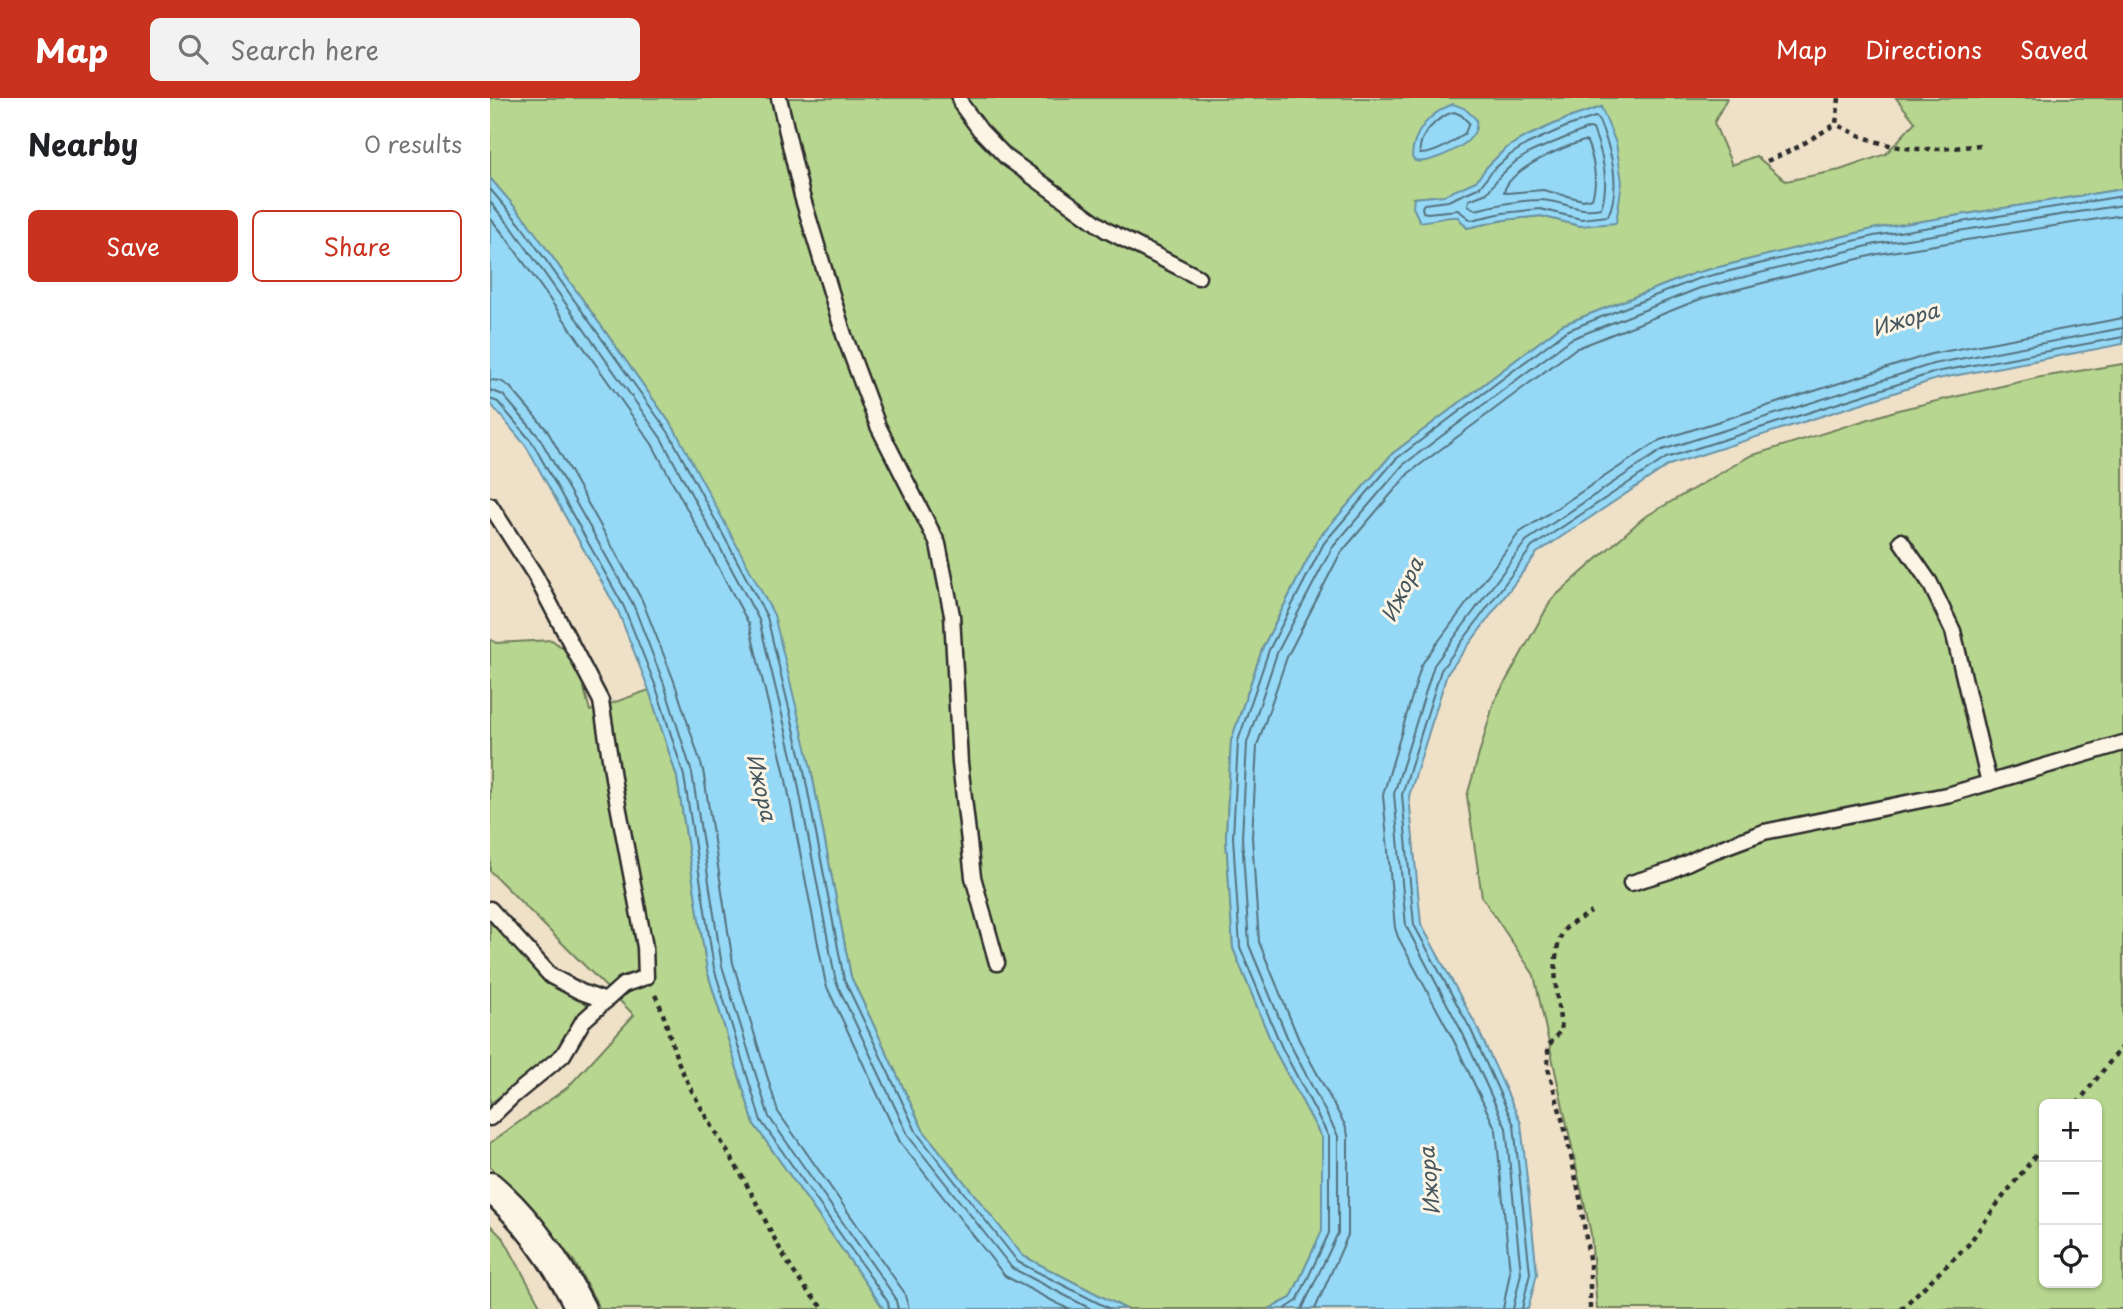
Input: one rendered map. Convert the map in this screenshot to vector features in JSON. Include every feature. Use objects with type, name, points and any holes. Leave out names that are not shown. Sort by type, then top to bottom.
[{"type":"street","points":[[490,1187],[534,1233],[581,1309]]},
{"type":"lane","points":[[779,98],[802,196],[845,335],[878,426],[938,544],[952,615],[960,763],[973,877],[997,963]]},
{"type":"lane","points":[[960,98],[961,104],[979,130],[1006,157],[1106,230],[1198,277]]},
{"type":"lane","points":[[490,505],[535,575],[601,701],[645,947],[646,976],[623,985],[606,1000],[583,1021],[563,1055],[490,1118]]},
{"type":"lane","points":[[1901,541],[1930,583],[1953,631],[1989,782]]},
{"type":"lane","points":[[1631,883],[1670,871],[1764,832],[1913,803],[2123,743]]},
{"type":"lane","points":[[490,909],[551,976],[581,992],[606,1000]]},
{"type":"path","points":[[1836,124],[1839,98]]},
{"type":"path","points":[[1836,124],[1863,138],[1902,149],[1940,150],[1980,145]]},
{"type":"path","points":[[1767,160],[1796,148],[1836,124]]},
{"type":"path","points":[[1590,1309],[1590,1265],[1580,1198],[1548,1068],[1548,1046],[1562,1029],[1556,985],[1558,944],[1566,928],[1591,912]]},
{"type":"path","points":[[646,976],[664,1012],[679,1064],[707,1117],[800,1282],[825,1309]]},
{"type":"path","points":[[2081,1099],[2123,1045]]},
{"type":"path","points":[[1901,1309],[1968,1245],[2039,1151]]},
{"type":"green space","points":[[490,98],[1727,98],[1714,123],[1732,165],[1756,156],[1786,181],[1840,170],[1886,154],[1915,122],[1896,98],[2123,98],[2123,189],[1873,229],[1695,273],[1562,325],[1392,454],[1318,539],[1263,647],[1231,741],[1226,837],[1233,948],[1275,1051],[1322,1138],[1322,1231],[1291,1298],[1269,1309],[1126,1309],[1023,1256],[923,1130],[851,977],[810,764],[675,430],[526,220],[490,178]],"holes":[[[1601,107],[1580,226],[1541,216],[1467,228],[1458,217],[1450,217],[1414,198],[1446,195],[1477,181],[1505,149],[1523,138]]]},
{"type":"green space","points":[[2123,364],[2123,1309],[1597,1309],[1591,1234],[1534,975],[1482,897],[1467,796],[1494,702],[1552,599],[1643,518],[1750,456],[1898,410],[2041,377]]},
{"type":"green space","points":[[490,639],[496,643],[552,640],[576,658],[590,711],[649,690],[677,777],[707,970],[754,1124],[884,1309],[600,1309],[574,1261],[490,1167],[490,1143],[568,1087],[634,1015],[490,871]]},
{"type":"green space","points":[[490,910],[592,1010],[551,1056],[490,1104]]},
{"type":"green space","points":[[490,1225],[504,1239],[542,1309],[490,1309]]},
{"type":"water","points":[[1453,104],[1464,108],[1476,119],[1473,134],[1468,141],[1446,154],[1429,160],[1415,161],[1412,157],[1413,148],[1419,131],[1437,112]]},
{"type":"water","points":[[1601,107],[1616,143],[1622,182],[1616,223],[1580,226],[1541,216],[1467,228],[1458,217],[1420,222],[1413,207],[1414,198],[1445,195],[1476,181],[1505,149],[1523,138]]},
{"type":"water","name":"Ижора","points":[[490,178],[526,220],[675,430],[774,615],[810,764],[851,977],[923,1130],[1023,1256],[1126,1309],[884,1309],[754,1124],[707,970],[677,777],[649,690],[618,611],[526,446],[490,403]]},
{"type":"water","name":"Ижора","points":[[2123,189],[2123,344],[1937,379],[1669,465],[1537,553],[1447,674],[1409,796],[1421,924],[1477,1027],[1521,1123],[1537,1274],[1528,1309],[1269,1309],[1291,1298],[1322,1231],[1322,1138],[1275,1051],[1233,948],[1226,837],[1231,741],[1263,647],[1318,539],[1392,454],[1562,325],[1695,273],[1873,229]]}]
